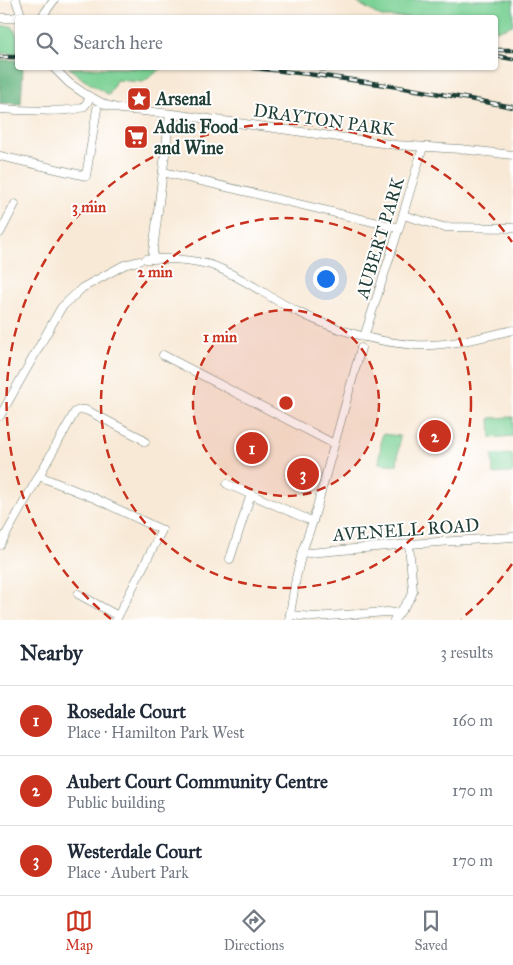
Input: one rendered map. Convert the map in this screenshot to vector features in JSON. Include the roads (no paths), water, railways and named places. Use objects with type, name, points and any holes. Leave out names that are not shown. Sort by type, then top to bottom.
[{"type":"street","points":[[16,0],[22,15]]},
{"type":"street","points":[[43,15],[54,0]]},
{"type":"street","points":[[0,18],[15,17]]},
{"type":"street","name":"DRAYTON PARK","points":[[56,70],[69,83],[90,98],[121,109],[396,145],[460,149],[513,156]]},
{"type":"street","points":[[0,109],[52,111],[80,108],[90,98]]},
{"type":"street","points":[[0,156],[86,176],[98,109]]},
{"type":"street","points":[[146,260],[163,172],[170,114]]},
{"type":"street","name":"AUBERT PARK","points":[[364,337],[403,215],[422,147]]},
{"type":"street","points":[[163,172],[399,228]]},
{"type":"street","points":[[0,233],[3,220],[15,204]]},
{"type":"street","points":[[403,215],[442,227],[513,228]]},
{"type":"street","points":[[0,416],[61,308],[82,288],[124,265],[146,260],[184,260],[211,265],[231,274],[298,312],[336,328],[364,337],[416,345],[478,338],[513,330]]},
{"type":"street","points":[[361,348],[313,521],[302,552],[289,617],[388,612],[395,613],[396,618]]},
{"type":"street","points":[[163,356],[334,444]]},
{"type":"street","points":[[0,545],[75,412],[84,410],[141,438],[145,442]]},
{"type":"street","points":[[39,476],[94,498],[162,530],[117,618],[78,594]]},
{"type":"street","points":[[227,484],[313,521]]},
{"type":"street","points":[[230,559],[251,494]]},
{"type":"street","name":"AVENELL ROAD","points":[[302,552],[513,537]]},
{"type":"street","points":[[396,618],[411,597],[413,591],[409,544]]},
{"type":"railway","points":[[498,50],[513,50]]},
{"type":"railway","points":[[498,56],[513,59]]},
{"type":"railway","points":[[0,57],[15,57]]},
{"type":"railway","points":[[272,70],[383,84],[513,107]]},
{"type":"place","name":"Arsenal","points":[[139,99]]},
{"type":"place","name":"Addis Food and Wine","points":[[136,137]]},
{"type":"place","name":"Aubert Court Community Centre","points":[[435,436]]},
{"type":"place","name":"Rosedale Court","points":[[252,448]]},
{"type":"place","name":"Westerdale Court","points":[[303,474]]}]
